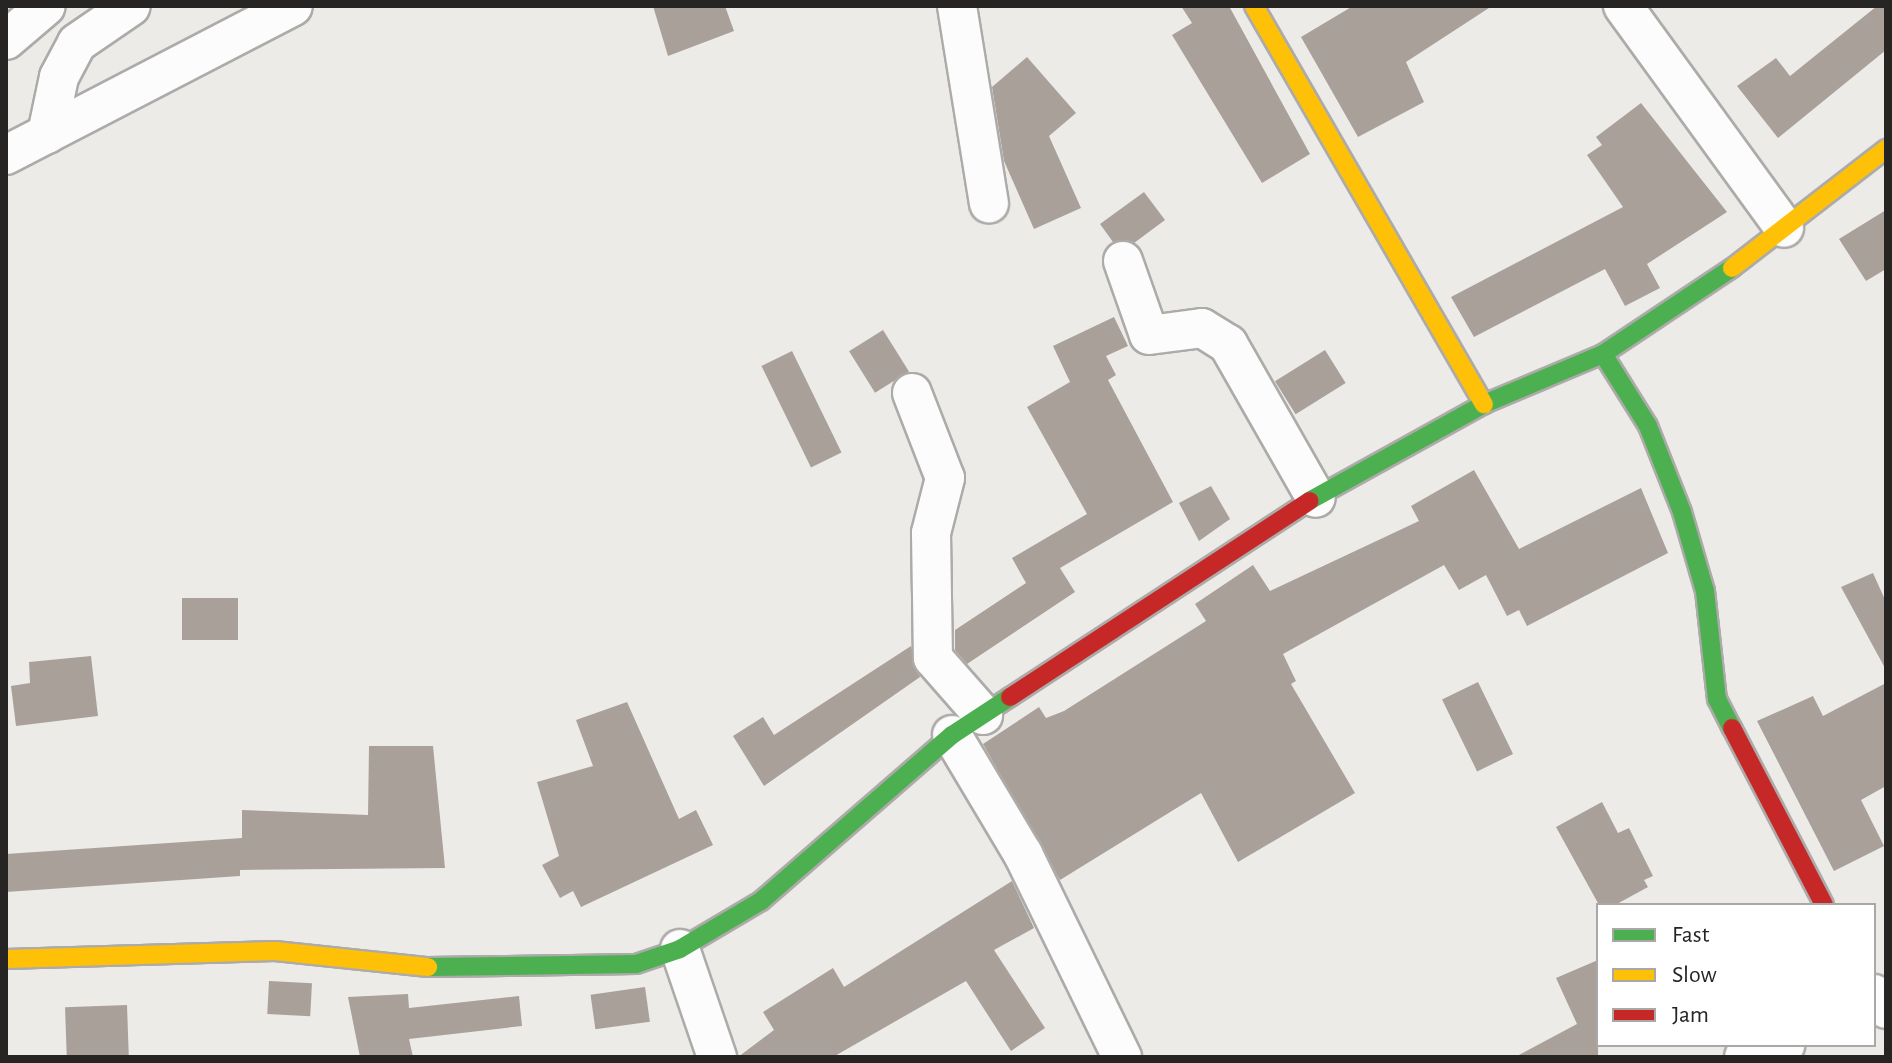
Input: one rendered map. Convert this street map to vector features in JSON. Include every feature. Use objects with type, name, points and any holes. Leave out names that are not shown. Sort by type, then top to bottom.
[{"type":"street","points":[[47,134],[59,77],[77,43],[131,6]]},
{"type":"street","points":[[6,155],[293,6]]},
{"type":"street","points":[[957,6],[989,203]]},
{"type":"street","points":[[1254,6],[1484,404]]},
{"type":"street","points":[[1623,6],[1784,228]]},
{"type":"street","points":[[6,40],[32,10]]},
{"type":"street","points":[[6,959],[275,951],[465,971],[636,964],[680,949],[761,901],[952,735],[1316,498],[1484,404],[1603,354],[1684,306],[1886,149]]},
{"type":"street","points":[[1123,261],[1149,335],[1202,328],[1228,344],[1316,498]]},
{"type":"street","points":[[1603,354],[1648,426],[1682,512],[1705,591],[1717,699],[1823,903]]},
{"type":"street","points":[[912,393],[945,478],[931,533],[933,658],[983,715]]},
{"type":"street","points":[[952,735],[1023,854],[1122,1057]]},
{"type":"street","points":[[680,949],[717,1057]]},
{"type":"street","points":[[1744,1057],[1778,1047]]},
{"type":"building","points":[[653,6],[725,6],[734,31],[668,56]]},
{"type":"building","points":[[1181,6],[1229,6],[1310,154],[1262,183],[1172,35],[1192,23]]},
{"type":"building","points":[[1353,6],[1492,6],[1406,62],[1424,102],[1358,137],[1301,37]]},
{"type":"building","points":[[1877,6],[1886,6],[1886,50],[1778,138],[1737,86],[1776,58],[1790,76]]},
{"type":"building","points":[[1027,57],[1076,113],[1049,136],[1081,208],[1034,229],[1004,161],[992,87]]},
{"type":"building","points":[[1641,103],[1727,212],[1647,264],[1660,288],[1625,306],[1605,269],[1474,337],[1451,297],[1623,207],[1587,155],[1602,145],[1596,137]]},
{"type":"building","points":[[1144,192],[1165,220],[1134,243],[1113,242],[1100,224]]},
{"type":"building","points":[[1886,210],[1886,269],[1866,281],[1839,239]]},
{"type":"building","points":[[1114,317],[1128,346],[1106,356],[1116,375],[1108,380],[1173,502],[1060,568],[1075,592],[967,664],[955,650],[955,630],[1026,583],[1012,558],[1087,514],[1027,407],[1070,382],[1053,346]]},
{"type":"building","points":[[883,330],[909,372],[875,393],[849,351]]},
{"type":"building","points":[[1325,350],[1346,383],[1296,414],[1275,381]]},
{"type":"building","points":[[792,351],[842,453],[811,467],[761,366]]},
{"type":"building","points":[[1474,470],[1519,549],[1641,488],[1668,553],[1527,626],[1519,610],[1507,616],[1486,575],[1459,590],[1444,565],[1283,654],[1296,681],[1291,684],[1355,793],[1238,862],[1201,793],[1060,880],[983,744],[1039,707],[1046,718],[1064,711],[1206,621],[1195,604],[1253,565],[1270,591],[1419,521],[1411,506]]},
{"type":"building","points":[[1211,486],[1230,519],[1199,541],[1179,503]]},
{"type":"building","points":[[1873,573],[1886,602],[1886,670],[1841,587]]},
{"type":"building","points":[[182,598],[238,598],[238,640],[182,640]]},
{"type":"building","points":[[911,646],[920,677],[764,786],[733,736],[763,717],[774,735]]},
{"type":"building","points":[[91,656],[98,716],[16,726],[11,686],[30,683],[29,662]]},
{"type":"building","points":[[1478,682],[1513,754],[1477,771],[1442,700]]},
{"type":"building","points":[[1886,683],[1886,786],[1861,800],[1884,846],[1834,871],[1757,721],[1813,696],[1823,716]]},
{"type":"building","points":[[627,702],[679,819],[696,810],[713,845],[581,907],[573,891],[560,898],[542,865],[559,856],[537,782],[593,766],[576,720]]},
{"type":"building","points":[[369,746],[433,746],[445,868],[240,870],[240,876],[6,892],[6,854],[242,838],[242,810],[368,815]]},
{"type":"building","points":[[1602,802],[1618,833],[1629,828],[1653,876],[1644,880],[1648,887],[1619,903],[1598,903],[1556,827]]},
{"type":"building","points":[[1012,881],[1034,928],[994,950],[1045,1028],[1011,1051],[966,981],[833,1057],[738,1057],[774,1030],[763,1012],[833,968],[844,987]]},
{"type":"building","points":[[1596,961],[1598,1057],[1515,1057],[1577,1024],[1556,978]]},
{"type":"building","points":[[269,981],[312,983],[310,1016],[267,1014]]},
{"type":"building","points":[[645,987],[650,1022],[595,1029],[591,995]]},
{"type":"building","points":[[408,994],[409,1008],[519,996],[522,1026],[409,1039],[413,1057],[360,1057],[348,997]]},
{"type":"building","points":[[127,1005],[129,1057],[67,1057],[65,1007]]},
{"type":"traffic: fast","points":[[1309,501],[1484,404],[1603,354],[1732,268]]},
{"type":"traffic: fast","points":[[1603,354],[1648,426],[1682,512],[1705,591],[1717,699],[1732,728]]},
{"type":"traffic: fast","points":[[428,967],[636,964],[680,949],[761,901],[952,735],[1010,697]]},
{"type":"traffic: slow","points":[[1254,6],[1484,404]]},
{"type":"traffic: slow","points":[[1732,268],[1886,149]]},
{"type":"traffic: slow","points":[[6,959],[275,951],[428,967]]},
{"type":"traffic: jam","points":[[1010,697],[1309,501]]},
{"type":"traffic: jam","points":[[1732,728],[1823,903]]}]
